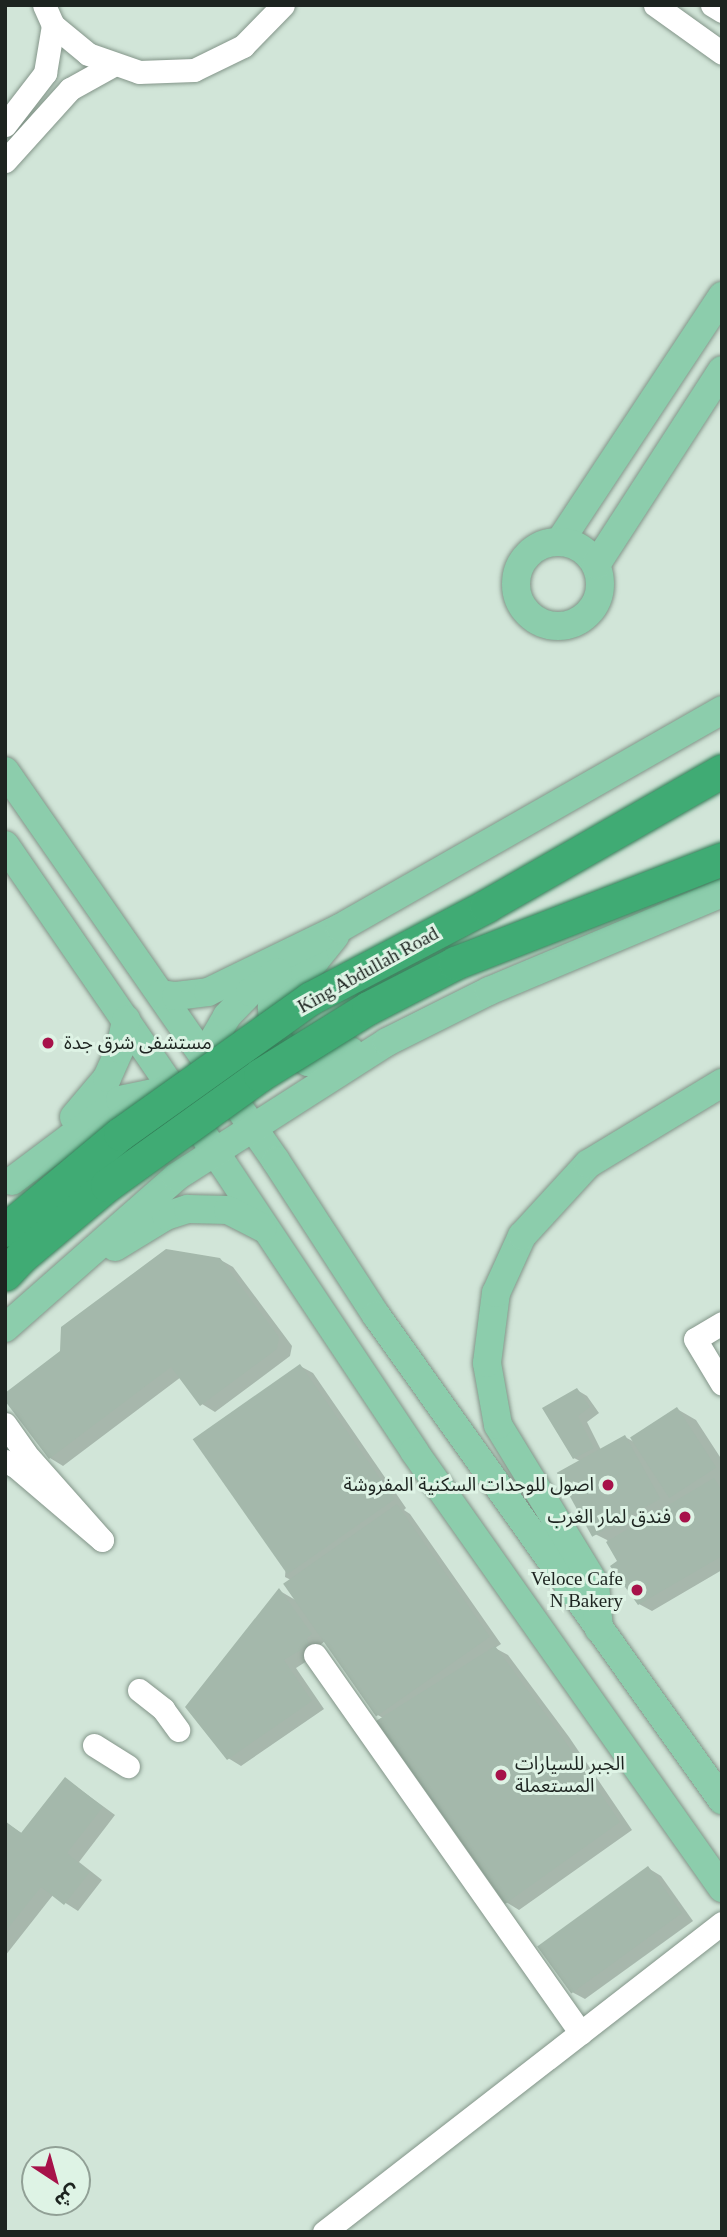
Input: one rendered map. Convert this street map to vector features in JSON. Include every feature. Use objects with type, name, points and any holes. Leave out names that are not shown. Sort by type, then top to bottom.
[{"type":"highway","name":"King Abdullah Road","points":[[5,1230],[120,1134],[311,998],[486,906],[722,771]]},
{"type":"highway","name":"King Abdullah Road","points":[[5,1274],[22,1255],[107,1185],[260,1075],[368,1008],[455,963],[722,859]]},
{"type":"main road","points":[[560,541],[722,296]]},
{"type":"main road","points":[[596,565],[722,370]]},
{"type":"main road","points":[[560,541],[581,548],[596,565],[600,575],[598,596],[586,615],[567,625],[556,626],[535,619],[520,603],[517,593],[518,571],[530,552],[539,546],[560,541]]},
{"type":"main road","points":[[161,994],[176,996],[208,992],[340,928],[722,710]]},
{"type":"main road","points":[[5,771],[206,1060],[246,1130],[276,1161],[376,1315],[722,1800]]},
{"type":"main road","points":[[5,845],[179,1098],[414,1451],[722,1888]]},
{"type":"main road","points":[[5,1328],[176,1177],[387,1042],[489,991],[722,893]]},
{"type":"main road","points":[[340,928],[315,961],[289,981],[276,997],[271,1018],[276,1038],[298,1059],[318,1063],[387,1042]]},
{"type":"main road","points":[[215,1152],[203,1087],[206,1060],[218,1030],[238,1004],[340,928]]},
{"type":"main road","points":[[9,1185],[98,1092],[115,1063],[126,1020]]},
{"type":"main road","points":[[599,1629],[595,1584],[498,1425],[487,1363],[496,1293],[522,1236],[587,1164],[722,1083]]},
{"type":"main road","points":[[9,1185],[120,1100],[146,1092],[158,1092],[179,1098],[246,1130]]},
{"type":"main road","points":[[9,1185],[83,1148],[108,1153],[125,1173],[127,1192],[121,1209],[72,1250],[53,1285]]},
{"type":"main road","points":[[53,1285],[166,1216],[188,1209],[228,1210],[266,1230]]},
{"type":"street","points":[[49,15],[88,54],[139,72],[194,70],[243,46],[283,5]]},
{"type":"street","points":[[655,5],[722,53]]},
{"type":"street","points":[[712,5],[722,11]]},
{"type":"street","points":[[5,125],[45,73],[49,15]]},
{"type":"street","points":[[5,161],[70,89],[116,64]]},
{"type":"street","points":[[722,1323],[695,1339],[722,1384]]},
{"type":"street","points":[[5,1424],[25,1453],[102,1540],[15,1466],[5,1461]]},
{"type":"street","points":[[315,1655],[581,2033]]},
{"type":"street","points":[[139,1690],[163,1709],[178,1730]]},
{"type":"street","points":[[94,1745],[128,1766]]},
{"type":"street","points":[[324,2232],[722,1923]]},
{"type":"building","points":[[166,1249],[220,1258],[279,1337],[277,1349],[200,1406],[171,1367],[49,1459],[5,1401],[5,1393],[60,1351],[61,1327]]},
{"type":"building","points":[[300,1364],[395,1499],[287,1574],[193,1439]]},
{"type":"building","points":[[577,1388],[590,1407],[578,1416],[594,1448],[573,1459],[542,1408]]},
{"type":"building","points":[[677,1407],[716,1467],[669,1498],[630,1437]]},
{"type":"building","name":"اصول للوحدات السكنية المفروشة","points":[[625,1435],[660,1499],[592,1537],[557,1473]]},
{"type":"building","name":"فندق لمار الغرب","points":[[714,1478],[722,1491],[722,1556],[638,1605],[610,1566],[617,1561],[606,1542]]},
{"type":"building","points":[[397,1504],[490,1637],[376,1716],[283,1584]]},
{"type":"building","points":[[279,1588],[312,1634],[307,1638],[309,1645],[284,1660],[312,1701],[227,1760],[185,1707]]},
{"type":"building","name":"الجبر للسيارات المستعملة","points":[[495,1646],[556,1728],[620,1822],[505,1904],[376,1721]]},
{"type":"building","points":[[65,1777],[103,1807],[67,1853],[90,1872],[64,1905],[41,1887],[5,1932],[5,1821],[21,1833]]},
{"type":"building","points":[[648,1866],[682,1913],[571,1993],[537,1947]]},
{"type":"place","name":"مستشفى شرق جدة","points":[[48,1043]]},
{"type":"place","name":"اصول للوحدات السكنية المفروشة","points":[[608,1485]]},
{"type":"place","name":"فندق لمار الغرب","points":[[685,1517]]},
{"type":"place","name":"Veloce Cafe N Bakery","points":[[637,1590]]},
{"type":"place","name":"الجبر للسيارات المستعملة","points":[[501,1775]]}]
